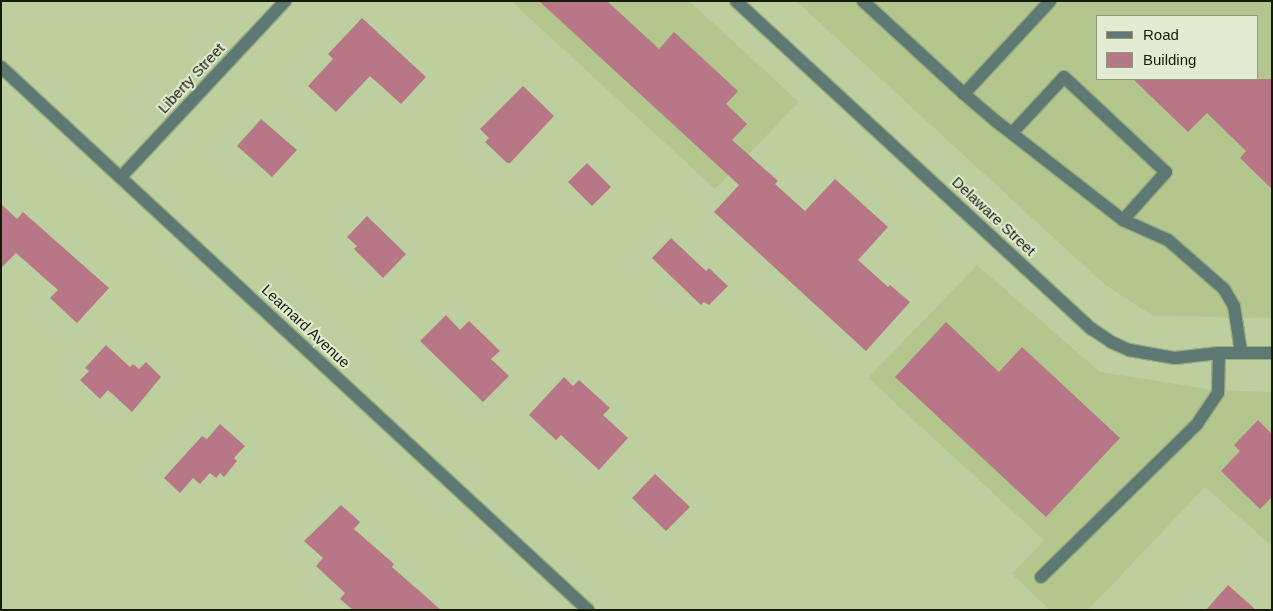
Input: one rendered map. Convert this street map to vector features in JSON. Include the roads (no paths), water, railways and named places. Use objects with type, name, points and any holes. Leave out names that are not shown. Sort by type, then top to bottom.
[{"type":"street","name":"Liberty Street","points":[[121,177],[285,1]]},
{"type":"street","name":"Delaware Street","points":[[736,1],[1092,329],[1120,346],[1150,355],[1175,358],[1219,353],[1272,353]]},
{"type":"street","points":[[862,1],[964,94],[1012,133],[1123,220],[1168,240],[1224,289],[1234,306],[1241,352]]},
{"type":"street","points":[[964,94],[1050,1]]},
{"type":"street","name":"Learnard Avenue","points":[[1,68],[588,610]]},
{"type":"street","points":[[1012,133],[1064,77],[1166,172],[1123,220]]},
{"type":"street","points":[[1041,577],[1197,424],[1218,393],[1219,353]]}]
